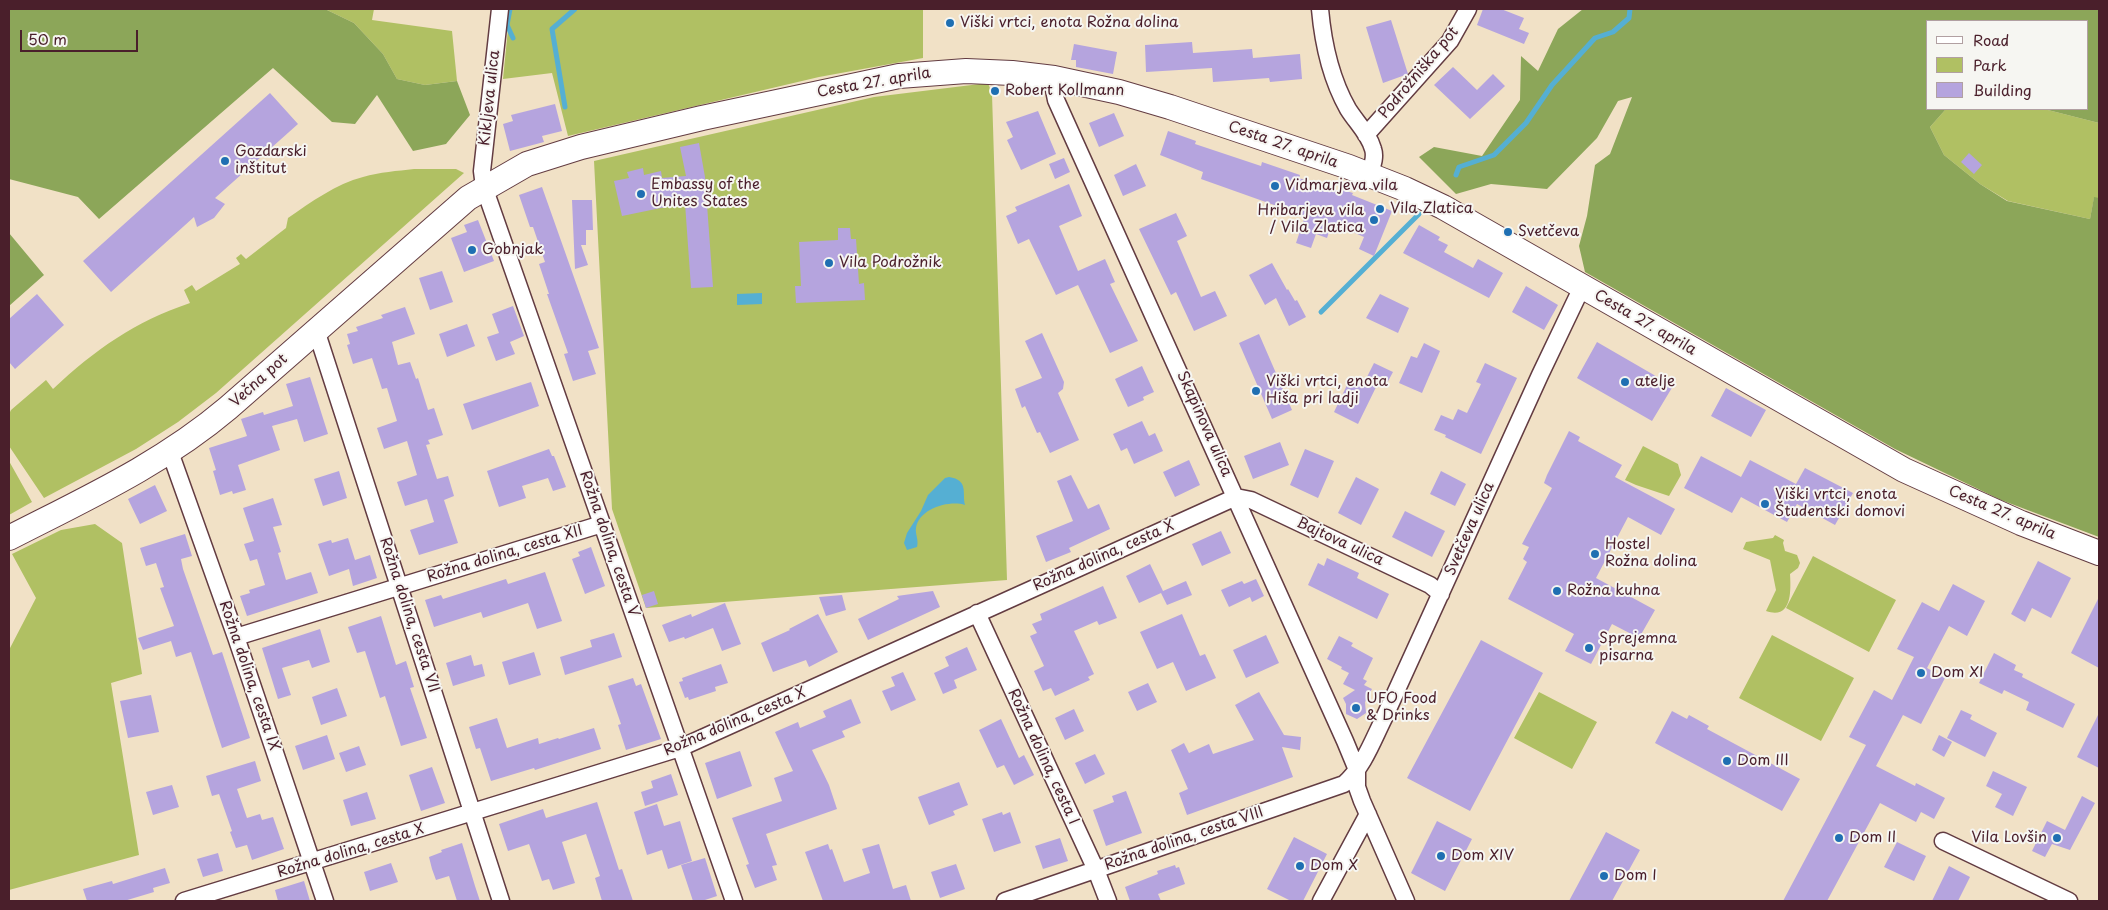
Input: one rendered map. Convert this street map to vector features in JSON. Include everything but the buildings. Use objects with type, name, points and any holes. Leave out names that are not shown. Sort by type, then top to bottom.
[{"type":"main road","name":"Cesta 27. aprila","points":[[484,187],[527,164],[554,154],[862,82],[924,73],[966,71],[1012,73],[1054,78],[1120,92],[1170,107],[1406,189],[1443,207],[1904,470],[2021,523],[2099,553]]},
{"type":"main road","name":"Večna pot","points":[[9,538],[140,471],[221,415],[468,198],[484,187]]},
{"type":"street","name":"Kikljeva ulica","points":[[484,187],[482,171],[500,9]]},
{"type":"street","points":[[1320,9],[1329,64],[1348,108],[1372,144],[1374,155],[1369,175]]},
{"type":"street","name":"Podrožniška pot","points":[[1366,135],[1450,41],[1468,9]]},
{"type":"street","name":"Skapinova ulica","points":[[1054,78],[1056,100],[1236,497],[1357,770]]},
{"type":"street","name":"Rožna dolina, cesta V","points":[[484,187],[734,901]]},
{"type":"street","name":"Svetčeva ulica","points":[[1357,770],[1384,718],[1582,287]]},
{"type":"street","name":"Rožna dolina, cesta VII","points":[[316,330],[501,901]]},
{"type":"street","name":"Rožna dolina, cesta IX","points":[[170,452],[236,637],[325,901]]},
{"type":"street","name":"Bajtova ulica","points":[[1236,497],[1251,500],[1430,585],[1441,594]]},
{"type":"street","name":"Rožna dolina, cesta X","points":[[184,901],[680,748],[1236,497]]},
{"type":"street","name":"Rožna dolina, cesta XII","points":[[236,637],[602,524]]},
{"type":"street","name":"Rožna dolina, cesta I","points":[[977,613],[1096,870],[1104,899]]},
{"type":"street","points":[[1357,770],[1358,792],[1406,901]]},
{"type":"street","name":"Rožna dolina, cesta VIII","points":[[1005,901],[1344,784],[1357,770]]},
{"type":"street","points":[[1321,901],[1368,814]]},
{"type":"street","points":[[1943,841],[2069,901]]},
{"type":"green space","points":[[9,9],[325,9],[354,23],[383,54],[397,79],[425,85],[457,81],[470,115],[446,144],[413,151],[377,95],[355,124],[332,122],[273,68],[99,219],[78,197],[9,179]]},
{"type":"green space","points":[[325,9],[374,9],[372,20],[452,31],[457,81],[425,85],[397,79],[383,54],[354,23]]},
{"type":"green space","points":[[510,9],[923,9],[923,58],[819,77],[568,136],[552,73],[503,79]]},
{"type":"green space","points":[[1583,9],[2099,9],[2099,123],[2048,110],[2088,110],[2088,20],[1926,20],[1926,110],[1945,110],[1930,127],[1944,155],[1980,184],[2007,201],[2090,219],[2094,197],[2099,198],[2099,537],[2001,500],[1895,449],[1585,272],[1579,246],[1587,216],[1595,165],[1610,154],[1632,97],[1618,101],[1597,138],[1547,189],[1491,184],[1456,194],[1419,157],[1434,147],[1482,156],[1520,100],[1521,56],[1538,71],[1558,29]]},
{"type":"green space","points":[[988,83],[992,94],[1007,580],[646,608],[612,509],[594,161],[874,97]]},
{"type":"green space","points":[[1945,110],[2048,110],[2099,123],[2099,198],[2094,198],[2090,219],[2008,201],[1980,184],[1944,155],[1930,127]]},
{"type":"green space","points":[[414,169],[456,169],[464,173],[216,393],[178,422],[136,449],[44,498],[9,446],[9,414],[11,410],[46,380],[53,389],[100,349],[117,338],[151,319],[190,303],[184,290],[192,285],[196,291],[240,264],[236,258],[241,254],[246,259],[286,228],[288,218],[324,194],[343,184],[363,177]]},
{"type":"green space","points":[[9,233],[44,275],[9,306]]},
{"type":"green space","points":[[1643,446],[1678,464],[1681,475],[1669,496],[1625,480]]},
{"type":"green space","points":[[9,461],[32,502],[9,515]]},
{"type":"green space","points":[[95,524],[122,543],[142,674],[111,683],[139,855],[9,890],[9,650],[36,598],[12,554],[61,530]]},
{"type":"green space","points":[[1775,535],[1784,540],[1785,551],[1797,555],[1800,563],[1798,568],[1790,574],[1790,596],[1785,608],[1775,613],[1766,611],[1776,590],[1770,560],[1743,549],[1746,542],[1773,538]]},
{"type":"green space","points":[[1813,556],[1896,600],[1869,652],[1786,608]]},
{"type":"green space","points":[[1772,635],[1854,678],[1821,741],[1739,698]]},
{"type":"green space","points":[[1539,692],[1597,722],[1572,769],[1514,738]]},
{"type":"water","points":[[762,293],[762,304],[737,305],[737,294]]},
{"type":"water","points":[[949,477],[960,481],[962,484],[965,505],[944,505],[936,507],[923,515],[918,521],[916,528],[917,547],[907,550],[904,543],[907,533],[921,511],[928,495],[945,478]]},
{"type":"waterway","points":[[510,9],[507,25],[513,38]]},
{"type":"waterway","points":[[565,107],[552,29],[575,9]]},
{"type":"waterway","points":[[1456,175],[1459,167],[1494,155],[1526,123],[1552,85],[1595,38],[1613,32],[1629,18],[1630,9]]},
{"type":"waterway","points":[[1321,312],[1419,214]]},
{"type":"place","name":"Viški vrtci, enota Rožna dolina","points":[[950,23]]},
{"type":"place","name":"Robert Kollmann","points":[[995,91]]},
{"type":"place","name":"Gozdarski inštitut","points":[[225,161]]},
{"type":"place","name":"Vidmarjeva vila","points":[[1275,186]]},
{"type":"place","name":"Embassy of the Unites States","points":[[641,194]]},
{"type":"place","name":"Vila Zlatica","points":[[1380,209]]},
{"type":"place","name":"Hribarjeva vila / Vila Zlatica","points":[[1374,220]]},
{"type":"place","name":"Svetčeva","points":[[1508,232]]},
{"type":"place","name":"Gobnjak","points":[[472,250]]},
{"type":"place","name":"Vila Podrožnik","points":[[829,263]]},
{"type":"place","name":"atelje","points":[[1625,382]]},
{"type":"place","name":"Viški vrtci, enota Hiša pri ladji","points":[[1256,391]]},
{"type":"place","name":"Viški vrtci, enota Študentski domovi","points":[[1765,504]]},
{"type":"place","name":"Hostel Rožna dolina","points":[[1595,554]]},
{"type":"place","name":"Rožna kuhna","points":[[1557,591]]},
{"type":"place","name":"Sprejemna pisarna","points":[[1589,648]]},
{"type":"place","name":"Dom XI","points":[[1921,673]]},
{"type":"place","name":"UFO Food & Drinks","points":[[1356,708]]},
{"type":"place","name":"Dom III","points":[[1727,761]]},
{"type":"place","name":"Dom II","points":[[1839,838]]},
{"type":"place","name":"Vila Lovšin","points":[[2057,838]]},
{"type":"place","name":"Dom XIV","points":[[1441,856]]},
{"type":"place","name":"Dom X","points":[[1300,866]]},
{"type":"place","name":"Dom I","points":[[1604,876]]}]
